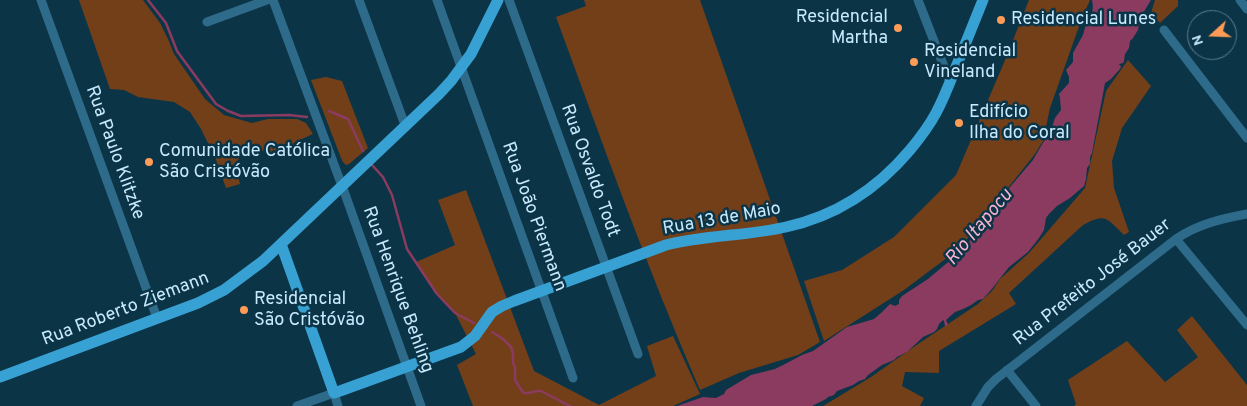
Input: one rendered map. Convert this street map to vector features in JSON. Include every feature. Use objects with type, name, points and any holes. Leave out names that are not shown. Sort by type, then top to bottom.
[{"type":"main road","name":"Rua Roberto Ziemann","points":[[0,377],[198,303],[224,290],[250,272],[439,94],[462,68],[479,40],[498,0]]},
{"type":"main road","name":"Rua 13 de Maio","points":[[334,393],[461,347],[475,336],[488,317],[497,309],[514,300],[683,241],[786,227],[815,218],[842,206],[871,188],[892,170],[932,120],[950,82],[983,0]]},
{"type":"main road","points":[[281,244],[334,393]]},
{"type":"street","name":"Rua Paulo Klitzke","points":[[41,0],[157,318]]},
{"type":"street","points":[[206,22],[267,0]]},
{"type":"street","name":"Rua Henrique Behling","points":[[273,0],[342,186],[420,406]]},
{"type":"street","points":[[359,0],[405,125]]},
{"type":"street","name":"Rua João Piermann","points":[[437,0],[573,378]]},
{"type":"street","name":"Rua Osvaldo Todt","points":[[509,0],[638,354]]},
{"type":"street","points":[[918,0],[950,82]]},
{"type":"street","points":[[1240,0],[1247,9]]},
{"type":"street","points":[[1164,30],[1247,138]]},
{"type":"street","name":"Rua Prefeito José Bauer","points":[[976,406],[988,387],[1007,370],[1176,239],[1206,223],[1247,214]]},
{"type":"street","points":[[1176,239],[1247,325]]},
{"type":"street","points":[[1007,370],[1036,406]]},
{"type":"street","points":[[334,393],[338,406]]},
{"type":"street","name":"Rua 13 de Maio","points":[[297,406],[334,393]]},
{"type":"shaded area","points":[[79,0],[143,0],[160,23],[174,54],[205,99],[224,115],[252,123],[268,119],[297,119],[306,123],[313,134],[295,142],[282,153],[251,151],[242,155],[235,164],[240,184],[226,188],[215,157],[190,112],[174,102],[138,97],[124,90],[110,89]]},
{"type":"shaded area","points":[[584,0],[700,0],[820,342],[798,355],[739,373],[700,390],[643,251],[556,17],[586,6]]},
{"type":"shaded area","points":[[1029,0],[1090,0],[1050,108],[1043,141],[1035,154],[960,248],[904,290],[824,341],[804,281],[842,270],[894,237],[956,175]]},
{"type":"shaded area","points":[[1092,0],[1151,0],[1140,18],[1138,30],[1130,41],[1123,63],[1119,64],[1120,69],[1105,83],[1084,186],[1049,214],[1046,218],[1044,230],[1039,238],[1028,252],[1009,267],[983,299],[955,312],[946,320],[947,326],[945,326],[943,320],[934,332],[923,337],[907,352],[882,365],[865,379],[837,391],[834,395],[812,406],[677,406],[703,397],[716,398],[751,375],[775,369],[813,351],[847,327],[874,319],[890,304],[895,306],[899,304],[902,296],[928,279],[953,258],[981,229],[997,202],[1005,195],[1033,160],[1052,127],[1055,118],[1061,110],[1059,94],[1069,83],[1066,70],[1073,62],[1073,53],[1092,13]]},
{"type":"shaded area","points":[[1155,0],[1178,0],[1178,6],[1160,23],[1151,13]]},
{"type":"shaded area","points":[[1128,60],[1151,86],[1122,128],[1112,161],[1114,188],[1129,232],[1124,235],[1110,221],[1102,218],[1083,225],[1009,293],[1016,304],[939,351],[939,373],[905,372],[902,386],[924,398],[920,406],[823,406],[871,377],[978,304],[992,291],[1000,279],[1029,253],[1085,188],[1106,91]]},
{"type":"shaded area","points":[[326,77],[342,81],[368,148],[346,165],[341,158],[311,80]]},
{"type":"shaded area","points":[[466,190],[534,371],[599,405],[656,376],[647,346],[673,336],[700,394],[673,406],[473,406],[457,365],[476,354],[455,313],[437,294],[416,262],[455,245],[438,200]]},
{"type":"shaded area","points":[[1192,316],[1247,385],[1247,406],[1074,406],[1076,404],[1068,380],[1127,341],[1165,382],[1198,357],[1177,330]]},
{"type":"waterway","points":[[148,0],[166,23],[177,51],[216,104],[241,116],[289,115],[307,117]]},
{"type":"waterway","points":[[329,111],[348,119],[363,151]]},
{"type":"waterway","points":[[372,165],[383,177],[392,195],[407,249],[437,294],[455,313],[474,323]]},
{"type":"waterway","points":[[492,332],[511,347],[515,367],[515,380],[524,393],[541,391],[570,406]]},
{"type":"place","name":"Residencial Lunes","points":[[1001,20]]},
{"type":"place","name":"Residencial Martha","points":[[898,28]]},
{"type":"place","name":"Residencial Vineland","points":[[914,62]]},
{"type":"place","name":"Edifício Ilha do Coral","points":[[959,123]]},
{"type":"place","name":"Comunidade Católica São Cristóvão","points":[[149,162]]},
{"type":"place","name":"Residencial São Cristóvão","points":[[244,310]]},
{"type":"water label","name":"Rio Itapocu","points":[[980,228]]}]
